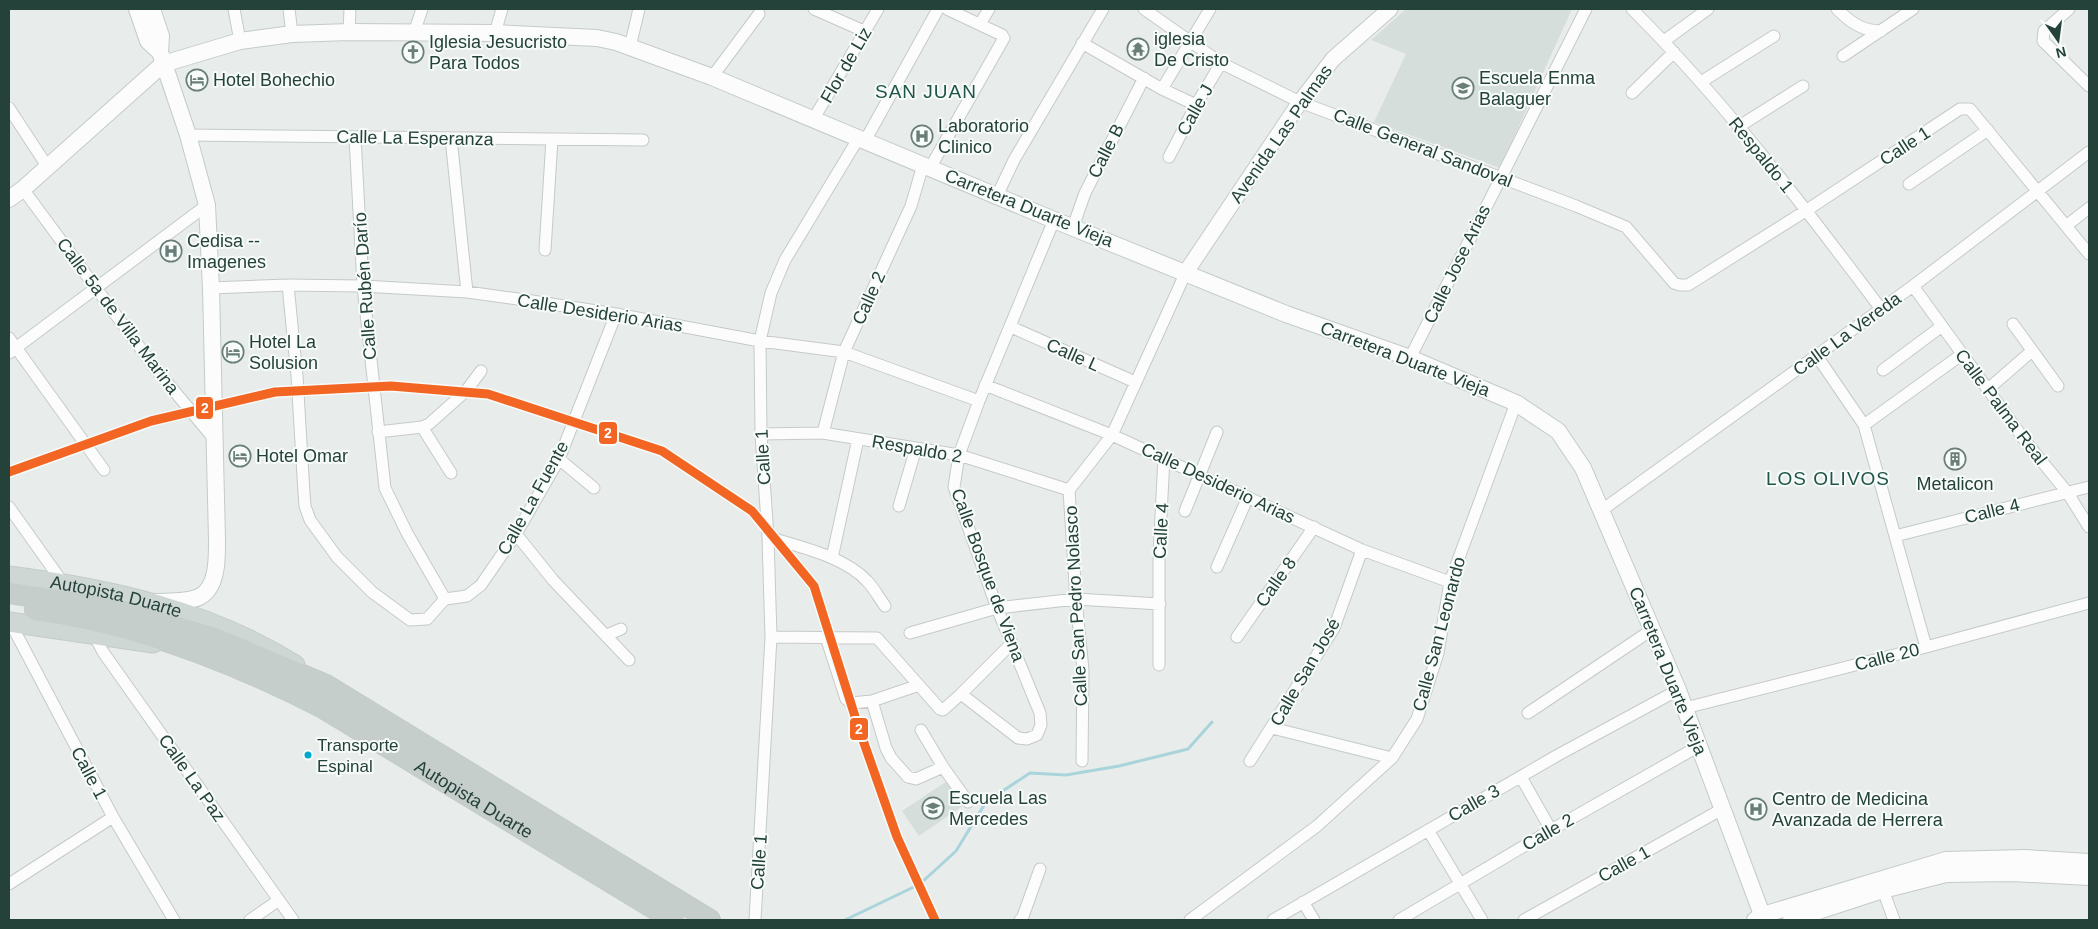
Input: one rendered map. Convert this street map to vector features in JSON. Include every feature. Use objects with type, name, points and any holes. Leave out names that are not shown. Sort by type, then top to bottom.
[{"type":"highway","name":"Autopista Duarte","points":[[9,593],[112,608],[215,638],[326,684],[710,920]]},
{"type":"highway","name":"Autopista Duarte","points":[[9,618],[99,621],[142,632],[190,648],[269,680],[323,708],[673,920]]},
{"type":"main road","points":[[138,9],[148,41],[162,58]]},
{"type":"main road","points":[[152,9],[161,36],[162,58],[188,135],[208,205],[217,540],[214,577],[207,591],[199,597],[152,602]]},
{"type":"main road","name":"Carretera Duarte Vieja","points":[[13,194],[47,166],[162,58],[240,41],[292,34],[349,32],[495,33],[579,36],[616,42],[712,77],[1054,220],[1073,226],[1286,314],[1410,358],[1516,403],[1558,431],[1583,468],[1678,690],[1724,808],[1761,918]]},
{"type":"main road","name":"Autopista Duarte","points":[[9,576],[63,583],[152,602],[221,627],[272,650],[326,684]]},
{"type":"main road","name":"Autopista Duarte","points":[[9,618],[94,635],[190,648]]},
{"type":"main road","points":[[1761,918],[1946,860],[2026,858],[2089,862]]},
{"type":"main road","points":[[1791,920],[1883,890],[1946,874],[2012,872],[2089,877]]},
{"type":"street","points":[[234,9],[240,41]]},
{"type":"street","points":[[289,9],[292,34]]},
{"type":"street","points":[[349,32],[350,9]]},
{"type":"street","points":[[414,33],[422,9]]},
{"type":"street","points":[[495,33],[502,9]]},
{"type":"street","points":[[630,47],[639,9]]},
{"type":"street","points":[[814,9],[866,32]]},
{"type":"street","name":"Flor de Liz","points":[[813,120],[878,9]]},
{"type":"street","name":"Calle 1","points":[[755,920],[771,637],[760,341],[771,293],[785,260],[862,140],[938,9]]},
{"type":"street","points":[[947,9],[980,24],[989,9]]},
{"type":"street","points":[[997,196],[1014,160],[1103,9]]},
{"type":"street","name":"Calle General Sandoval","points":[[1144,9],[1221,63],[1300,102],[1576,206],[1626,228],[1674,282],[1680,285]]},
{"type":"street","points":[[1162,89],[1210,9]]},
{"type":"street","name":"Calle Jose Arias","points":[[1410,358],[1586,9]]},
{"type":"street","name":"Respaldo 1","points":[[1632,9],[1701,82],[1806,210],[1881,309]]},
{"type":"street","points":[[1664,41],[1708,9]]},
{"type":"street","points":[[1837,9],[1847,19],[1860,27],[1871,31],[1881,31]]},
{"type":"street","points":[[1843,56],[1913,9]]},
{"type":"street","points":[[2070,9],[2044,31],[2042,35],[2043,41],[2089,85]]},
{"type":"street","name":"Avenida Las Palmas","points":[[1186,272],[1300,102],[1333,59],[1387,10]]},
{"type":"street","points":[[712,77],[759,14]]},
{"type":"street","name":"Calle 2","points":[[823,433],[844,352],[927,167],[1004,38],[1002,35],[980,24]]},
{"type":"street","points":[[1701,82],[1774,36]]},
{"type":"street","points":[[1082,43],[1162,89],[1196,104]]},
{"type":"street","points":[[1632,93],[1674,52]]},
{"type":"street","name":"Calle J","points":[[1169,157],[1196,104],[1221,63]]},
{"type":"street","name":"Calle B","points":[[1073,226],[1085,193],[1144,78]]},
{"type":"street","points":[[1738,127],[1803,86]]},
{"type":"street","points":[[9,108],[47,166]]},
{"type":"street","name":"Calle 1","points":[[1680,285],[1688,285],[1960,109],[1970,108],[2089,254]]},
{"type":"street","points":[[1909,184],[1988,130]]},
{"type":"street","name":"Calle La Esperanza","points":[[188,135],[642,140]]},
{"type":"street","name":"Calle Rubén Darío","points":[[355,137],[363,286],[385,488],[407,533],[445,599]]},
{"type":"street","points":[[451,138],[467,292]]},
{"type":"street","points":[[545,250],[552,139]]},
{"type":"street","name":"Calle La Vereda","points":[[1602,510],[1913,286],[2089,152]]},
{"type":"street","name":"Calle 5a de Villa Marina","points":[[13,194],[96,288],[154,368],[215,440]]},
{"type":"street","points":[[12,350],[208,205]]},
{"type":"street","points":[[2066,226],[2089,208]]},
{"type":"street","name":"Calle Bosque de Viena","points":[[961,694],[1018,738],[1027,739],[1037,735],[1041,725],[1040,713],[997,608],[954,487],[959,455],[979,401],[1054,220]]},
{"type":"street","name":"Calle San Pedro Nolasco","points":[[1082,762],[1084,670],[1076,599],[1069,490],[1112,435],[1186,272]]},
{"type":"street","points":[[288,285],[297,376],[305,506],[310,520],[337,557],[366,586],[410,620],[426,619],[445,599]]},
{"type":"street","name":"Calle Desiderio Arias","points":[[211,288],[288,285],[363,286],[467,292],[616,314],[760,341],[844,352],[979,401]]},
{"type":"street","name":"Calle Palma Real","points":[[1913,286],[1987,390],[2067,492],[2089,527]]},
{"type":"street","name":"Calle La Fuente","points":[[445,599],[467,596],[482,585],[516,534],[559,459],[616,314]]},
{"type":"street","points":[[2013,324],[2058,386]]},
{"type":"street","points":[[1883,370],[1942,326]]},
{"type":"street","name":"Calle L","points":[[1011,327],[1135,382]]},
{"type":"street","points":[[9,338],[12,350],[104,470]]},
{"type":"street","points":[[1987,390],[2032,351]]},
{"type":"street","points":[[1864,425],[1961,354]]},
{"type":"street","points":[[1817,356],[1864,425],[1926,647]]},
{"type":"street","points":[[378,432],[422,427],[440,415],[466,391],[481,371]]},
{"type":"street","name":"Calle Desiderio Arias","points":[[985,385],[1112,435],[1362,550],[1450,582]]},
{"type":"street","name":"Calle San Leonardo","points":[[1190,920],[1317,826],[1392,758],[1417,719],[1438,653],[1450,582],[1516,403]]},
{"type":"street","points":[[422,427],[451,473]]},
{"type":"street","points":[[1185,510],[1217,432]]},
{"type":"street","name":"Respaldo 2","points":[[762,434],[823,433],[959,455],[1069,490]]},
{"type":"street","points":[[832,558],[858,439]]},
{"type":"street","points":[[899,506],[916,448]]},
{"type":"street","name":"Calle 4","points":[[1159,665],[1159,554],[1164,458]]},
{"type":"street","points":[[559,459],[594,488]]},
{"type":"street","name":"Calle 4","points":[[1895,536],[2089,486]]},
{"type":"street","points":[[1217,567],[1248,497]]},
{"type":"street","points":[[9,507],[63,583]]},
{"type":"street","name":"Calle 8","points":[[1237,637],[1314,527]]},
{"type":"street","points":[[516,534],[554,580],[629,660]]},
{"type":"street","points":[[768,537],[832,558],[867,580],[885,606]]},
{"type":"street","name":"Calle San José","points":[[1250,761],[1334,628],[1362,550]]},
{"type":"street","points":[[910,632],[997,608],[1076,599],[1160,604]]},
{"type":"street","name":"Calle 20","points":[[1685,708],[1926,647],[2089,603]]},
{"type":"street","name":"Calle 1","points":[[9,618],[113,817],[174,920]]},
{"type":"street","points":[[607,635],[621,629]]},
{"type":"street","points":[[1528,713],[1653,629]]},
{"type":"street","name":"Calle La Paz","points":[[94,635],[103,652],[293,920]]},
{"type":"street","points":[[771,637],[877,638],[942,710],[961,694],[1011,644]]},
{"type":"street","points":[[826,637],[846,699],[851,703],[872,701],[919,685]]},
{"type":"street","name":"Calle 3","points":[[1272,920],[1521,777],[1678,690]]},
{"type":"street","points":[[872,701],[886,748],[891,758],[908,777],[916,779],[943,767]]},
{"type":"street","points":[[1272,728],[1392,758]]},
{"type":"street","points":[[921,730],[943,767],[968,802]]},
{"type":"street","name":"Calle 2","points":[[1399,920],[1551,830],[1699,746]]},
{"type":"street","points":[[1521,777],[1551,830]]},
{"type":"street","name":"Calle 1","points":[[1524,920],[1724,808]]},
{"type":"street","points":[[9,884],[113,817]]},
{"type":"street","points":[[1428,830],[1482,920]]},
{"type":"street","points":[[1020,920],[1040,870]]},
{"type":"street","points":[[1883,890],[1894,920]]},
{"type":"street","points":[[250,920],[279,900]]},
{"type":"street","points":[[1304,902],[1314,920]]},
{"type":"shaded area","name":"Escuela Enma Balaguer","points":[[1406,9],[1572,9],[1500,168],[1374,122],[1406,54],[1371,40]]},
{"type":"shaded area","name":"Escuela Las Mercedes","points":[[947,781],[964,805],[919,836],[902,811]]},
{"type":"waterway","points":[[845,920],[920,884],[956,851],[986,802],[1030,773],[1066,775],[1119,766],[1188,749],[1212,722]]},
{"type":"metro line","name":"2","points":[[9,472],[151,421],[275,392],[391,386],[488,394],[662,451],[752,511],[814,586],[858,726],[897,837],[935,920]]},
{"type":"place","name":"iglesia De Cristo","points":[[1138,49]]},
{"type":"place","name":"Iglesia Jesucristo Para Todos","points":[[413,52]]},
{"type":"place","name":"Hotel Bohechio","points":[[197,80]]},
{"type":"place","name":"Escuela Enma Balaguer","points":[[1463,88]]},
{"type":"place","name":"Laboratorio Clinico","points":[[922,136]]},
{"type":"place","name":"Cedisa -- Imagenes","points":[[171,251]]},
{"type":"place","name":"Hotel La Solusion","points":[[233,352]]},
{"type":"place","name":"Hotel Omar","points":[[240,456]]},
{"type":"place","name":"Metalicon","points":[[1955,459]]},
{"type":"place","name":"Transporte Espinal","points":[[308,755]]},
{"type":"place","name":"Escuela Las Mercedes","points":[[933,808]]},
{"type":"place","name":"Centro de Medicina Avanzada de Herrera","points":[[1756,809]]},
{"type":"district","name":"SAN JUAN","points":[[926,91]]},
{"type":"district","name":"LOS OLIVOS","points":[[1828,478]]}]
